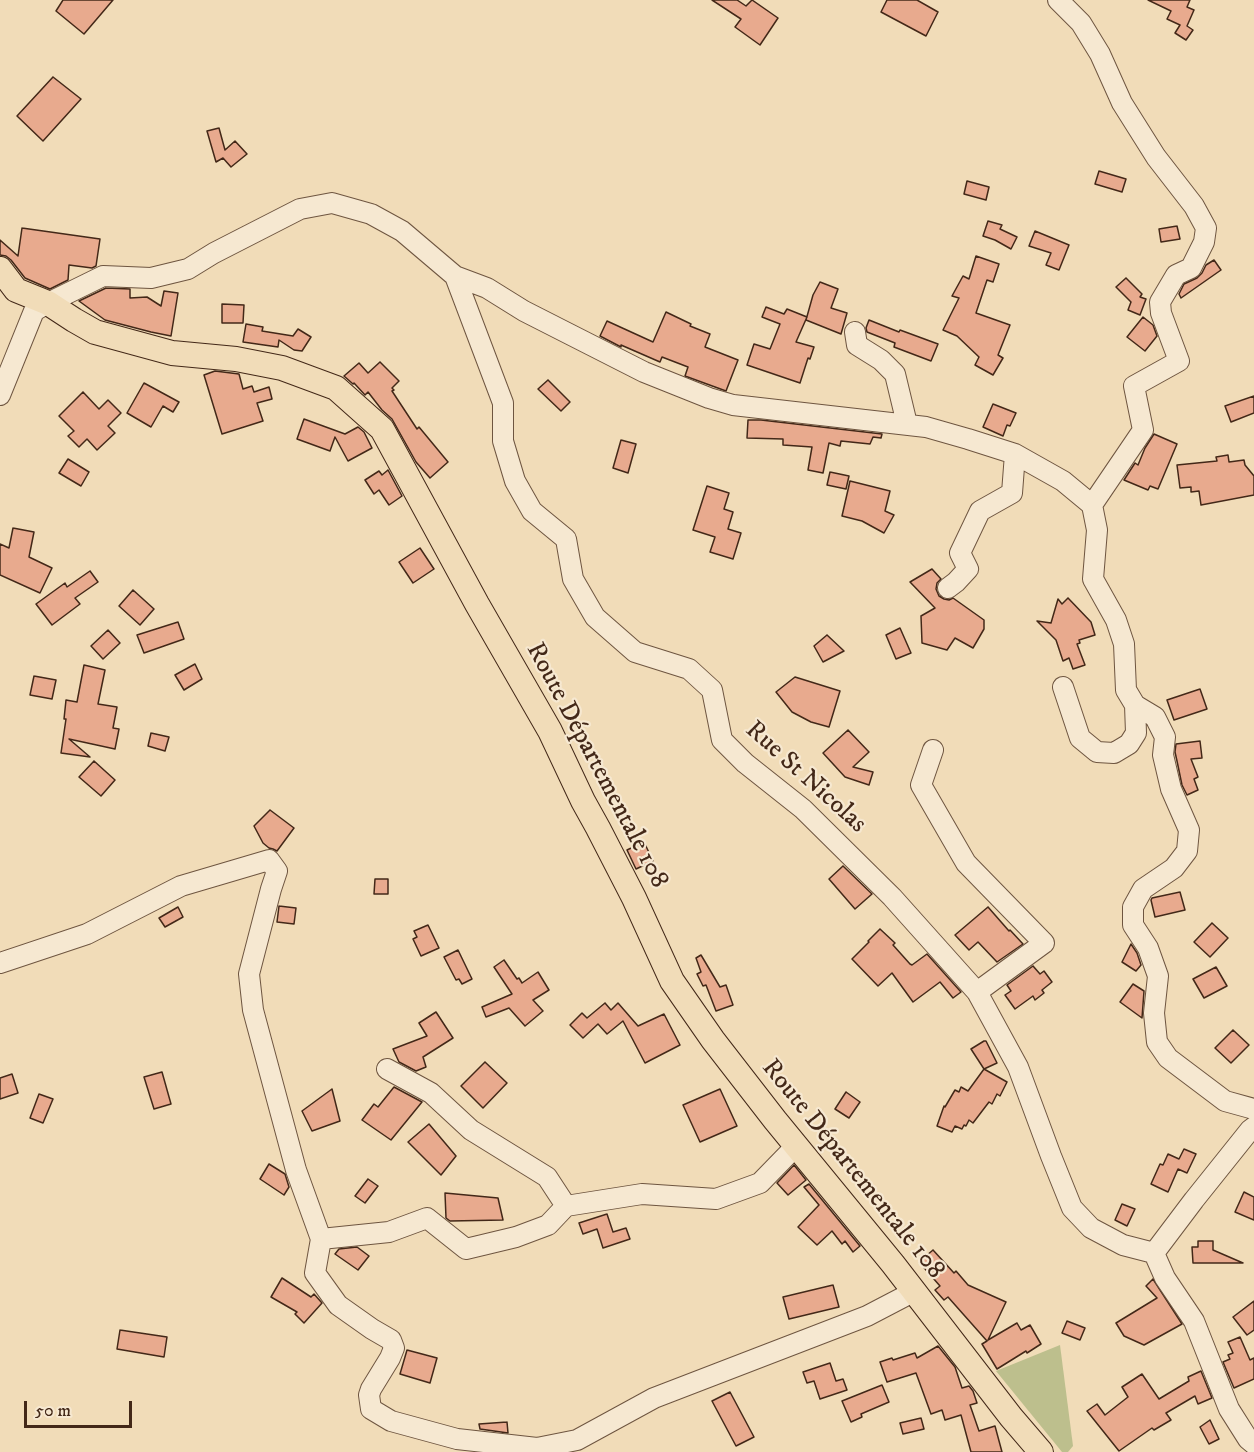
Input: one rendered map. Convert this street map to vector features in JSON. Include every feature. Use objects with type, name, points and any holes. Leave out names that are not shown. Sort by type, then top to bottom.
[{"type":"main road","name":"Route Départementale 108","points":[[0,269],[8,292],[48,303],[95,332],[172,353],[236,359],[282,368],[336,388],[382,429],[477,604],[550,731],[583,801],[634,897],[672,981],[713,1040],[796,1146],[914,1292],[1004,1409],[1041,1452]]},
{"type":"street","points":[[1058,0],[1081,23],[1100,54],[1122,103],[1156,157],[1194,206],[1206,228],[1204,242],[1191,268],[1176,275],[1160,302],[1161,313],[1179,361],[1134,386],[1143,430],[1092,506]]},
{"type":"street","name":"Rue St Nicolas","points":[[48,303],[103,276],[151,278],[188,269],[300,208],[332,203],[371,213],[402,231],[455,276],[502,403],[502,441],[515,481],[532,511],[566,539],[573,579],[595,617],[635,652],[689,669],[712,690],[722,740],[745,763],[803,809],[876,881],[977,992],[1018,1067],[1072,1208],[1091,1228],[1112,1240],[1154,1253]]},
{"type":"street","points":[[455,276],[487,288],[524,311],[644,372],[709,398],[734,405],[907,424],[968,438],[1015,454],[1063,481],[1092,506],[1097,530],[1094,579],[1116,620],[1124,644],[1126,690],[1135,705],[1155,717],[1166,737],[1163,755],[1171,789],[1189,830],[1186,851],[1174,868],[1143,889],[1133,906],[1133,925],[1149,948],[1158,976],[1154,1013],[1157,1042],[1168,1058],[1225,1101],[1254,1109]]},
{"type":"street","points":[[0,395],[34,311],[48,303]]},
{"type":"street","points":[[855,332],[857,345],[881,360],[895,374],[907,424]]},
{"type":"street","points":[[948,588],[968,569],[960,553],[980,511],[1012,493],[1015,454]]},
{"type":"street","points":[[1063,687],[1080,738],[1097,752],[1114,753],[1129,744],[1136,733],[1135,705]]},
{"type":"street","points":[[933,750],[921,784],[966,863],[1044,944],[977,992]]},
{"type":"street","points":[[0,963],[87,934],[181,886],[269,860],[277,871],[249,974],[253,1010],[296,1170],[321,1239],[315,1273],[338,1305],[391,1340],[394,1348],[369,1395],[371,1409],[391,1421],[457,1439],[537,1448],[577,1440],[654,1398],[867,1316],[914,1292]]},
{"type":"street","points":[[387,1070],[431,1093],[471,1130],[548,1177],[566,1206]]},
{"type":"street","points":[[1254,1127],[1154,1253],[1165,1278],[1194,1321],[1229,1409],[1248,1439],[1254,1444]]},
{"type":"street","points":[[321,1239],[389,1232],[427,1218],[466,1249],[516,1237],[548,1225],[566,1206],[642,1194],[716,1198],[760,1184],[796,1146]]},
{"type":"green space","points":[[1060,1345],[1073,1446],[1068,1452],[1062,1452],[996,1371]]},
{"type":"building","points":[[63,0],[113,0],[84,34],[56,11]]},
{"type":"building","points":[[712,0],[737,0],[746,6],[752,0],[778,18],[760,45],[735,27],[741,19]]},
{"type":"building","points":[[887,0],[917,0],[938,12],[926,36],[881,12]]},
{"type":"building","points":[[1148,0],[1190,0],[1187,7],[1194,10],[1187,26],[1193,30],[1186,40],[1175,33],[1180,25],[1167,19],[1171,11]]},
{"type":"building","points":[[53,77],[81,99],[43,141],[17,116]]},
{"type":"building","points":[[219,128],[225,150],[235,141],[247,154],[231,167],[223,158],[216,162],[207,131]]},
{"type":"building","points":[[1099,171],[1126,179],[1122,192],[1095,184]]},
{"type":"building","points":[[967,181],[989,187],[986,200],[964,194]]},
{"type":"building","points":[[988,221],[1002,225],[1000,229],[1017,237],[1011,249],[983,236]]},
{"type":"building","points":[[1177,226],[1180,239],[1161,242],[1159,229]]},
{"type":"building","points":[[22,228],[100,239],[96,266],[92,268],[69,265],[68,280],[50,289],[25,278],[11,260],[0,255],[0,240],[18,256]]},
{"type":"building","points":[[1035,231],[1069,245],[1059,270],[1046,265],[1051,253],[1029,246]]},
{"type":"building","points":[[976,256],[999,264],[993,282],[987,280],[976,313],[1010,325],[998,355],[1003,358],[993,375],[975,365],[979,357],[957,336],[943,330],[959,298],[952,296],[963,276],[969,279]]},
{"type":"building","points":[[1214,260],[1221,270],[1181,298],[1179,294],[1184,284],[1197,278],[1206,265]]},
{"type":"building","points":[[1126,278],[1142,294],[1140,297],[1146,299],[1140,315],[1128,310],[1131,302],[1116,287]]},
{"type":"building","points":[[820,282],[838,289],[831,308],[847,313],[841,334],[806,320],[813,295]]},
{"type":"building","points":[[106,288],[130,289],[130,298],[147,297],[161,306],[164,291],[178,293],[171,336],[105,320],[79,301]]},
{"type":"building","points":[[222,304],[244,305],[243,323],[222,323]]},
{"type":"building","points":[[766,307],[784,314],[787,309],[807,317],[796,342],[814,347],[800,383],[747,365],[754,344],[770,349],[780,324],[762,317]]},
{"type":"building","points":[[666,312],[710,334],[705,347],[738,360],[726,391],[685,376],[688,367],[662,357],[660,362],[600,336],[607,321],[653,342]]},
{"type":"building","points":[[1143,317],[1153,325],[1157,336],[1145,351],[1127,337]]},
{"type":"building","points":[[869,320],[938,344],[931,361],[894,347],[895,343],[867,332]]},
{"type":"building","points":[[246,324],[263,327],[262,331],[293,336],[298,329],[311,337],[302,351],[294,350],[279,340],[278,347],[243,342]]},
{"type":"building","points":[[380,362],[399,381],[392,391],[417,429],[419,427],[448,462],[430,478],[416,462],[392,419],[368,392],[365,395],[344,376],[359,363],[368,373]]},
{"type":"building","points":[[215,371],[239,374],[243,389],[252,386],[254,392],[269,387],[272,399],[257,403],[263,421],[222,434],[204,375]]},
{"type":"building","points":[[548,380],[570,402],[561,411],[538,389]]},
{"type":"building","points":[[144,383],[179,402],[173,412],[163,406],[151,427],[127,413]]},
{"type":"building","points":[[83,392],[99,409],[108,400],[121,413],[108,426],[115,433],[97,450],[87,439],[79,447],[68,436],[74,431],[59,416]]},
{"type":"building","points":[[1254,396],[1254,413],[1231,422],[1225,406]]},
{"type":"building","points":[[993,404],[1016,413],[1010,426],[1007,425],[1003,436],[983,427]]},
{"type":"building","points":[[304,419],[345,434],[358,427],[364,432],[372,448],[348,461],[335,437],[330,451],[297,439]]},
{"type":"building","points":[[748,420],[882,434],[881,438],[873,437],[870,444],[841,441],[840,446],[829,443],[823,473],[808,470],[812,447],[783,445],[783,439],[747,438]]},
{"type":"building","points":[[1154,434],[1177,444],[1158,489],[1150,486],[1148,490],[1124,480],[1135,463],[1138,465]]},
{"type":"building","points":[[621,440],[636,444],[628,473],[613,468]]},
{"type":"building","points":[[1228,455],[1229,462],[1244,460],[1245,465],[1254,476],[1254,495],[1201,505],[1199,491],[1191,492],[1191,487],[1180,488],[1177,465],[1217,461],[1216,457]]},
{"type":"building","points":[[68,459],[89,472],[81,486],[59,473]]},
{"type":"building","points":[[388,470],[402,496],[389,505],[379,490],[374,494],[365,480],[379,471],[382,475]]},
{"type":"building","points":[[830,472],[849,476],[846,489],[827,485]]},
{"type":"building","points":[[850,481],[890,491],[885,511],[894,515],[884,533],[862,521],[842,516]]},
{"type":"building","points":[[707,486],[729,493],[724,509],[733,512],[728,529],[741,533],[733,559],[710,552],[715,537],[693,530]]},
{"type":"building","points":[[13,528],[34,532],[29,557],[52,568],[40,593],[0,575],[0,544],[9,548]]},
{"type":"building","points":[[420,548],[434,569],[413,583],[399,562]]},
{"type":"building","points":[[932,569],[941,579],[936,589],[939,596],[949,600],[953,598],[984,620],[984,629],[973,648],[955,638],[947,650],[922,643],[921,616],[935,608],[910,582]]},
{"type":"building","points":[[90,571],[98,582],[75,598],[80,604],[52,625],[36,604],[65,583],[67,587]]},
{"type":"building","points":[[133,590],[154,609],[140,625],[119,606]]},
{"type":"building","points":[[1068,598],[1091,622],[1095,635],[1079,640],[1080,643],[1077,644],[1085,665],[1073,669],[1069,658],[1063,661],[1056,640],[1037,621],[1051,623],[1058,599],[1062,604]]},
{"type":"building","points":[[178,622],[184,639],[144,653],[137,635]]},
{"type":"building","points":[[900,628],[911,653],[896,659],[886,635]]},
{"type":"building","points":[[108,630],[120,643],[103,659],[91,646]]},
{"type":"building","points":[[827,635],[844,651],[823,662],[814,646]]},
{"type":"building","points":[[195,664],[202,679],[184,690],[175,675]]},
{"type":"building","points":[[84,665],[105,670],[98,704],[117,707],[113,728],[119,729],[115,749],[69,739],[90,757],[61,753],[66,700],[77,702]]},
{"type":"building","points":[[34,676],[56,680],[52,699],[30,695]]},
{"type":"building","points":[[795,677],[840,691],[829,727],[811,722],[792,712],[776,692]]},
{"type":"building","points":[[1200,689],[1207,709],[1174,720],[1167,700]]},
{"type":"building","points":[[848,730],[869,752],[853,767],[873,772],[869,785],[845,777],[823,753]]},
{"type":"building","points":[[151,733],[169,737],[165,751],[148,746]]},
{"type":"building","points":[[1200,741],[1202,758],[1191,759],[1198,777],[1194,779],[1198,790],[1187,795],[1182,785],[1175,752],[1176,744]]},
{"type":"building","points":[[94,761],[115,780],[101,796],[79,777]]},
{"type":"building","points":[[270,810],[294,828],[277,851],[263,843],[254,826]]},
{"type":"building","points":[[644,842],[653,861],[636,869],[627,850]]},
{"type":"building","points":[[843,866],[872,894],[855,909],[829,879]]},
{"type":"building","points":[[375,879],[388,879],[388,894],[374,894]]},
{"type":"building","points":[[1180,892],[1185,910],[1155,917],[1152,898]]},
{"type":"building","points":[[279,906],[296,908],[294,924],[277,922]]},
{"type":"building","points":[[178,907],[183,917],[165,927],[159,918]]},
{"type":"building","points":[[988,907],[1023,944],[997,962],[978,942],[969,950],[955,935]]},
{"type":"building","points":[[1212,923],[1228,938],[1210,957],[1194,942]]},
{"type":"building","points":[[428,925],[439,948],[421,956],[413,939],[417,937],[414,931]]},
{"type":"building","points":[[880,929],[895,943],[893,945],[910,964],[912,965],[927,954],[961,992],[953,998],[940,982],[913,1002],[892,973],[878,986],[852,959]]},
{"type":"building","points":[[1131,944],[1141,965],[1136,971],[1122,962]]},
{"type":"building","points":[[458,950],[472,979],[462,984],[459,979],[456,980],[444,957]]},
{"type":"building","points":[[701,955],[720,987],[726,985],[733,1005],[716,1011],[706,985],[703,986],[697,974],[701,972],[696,958]]},
{"type":"building","points":[[504,960],[522,983],[538,972],[549,990],[533,1000],[543,1011],[525,1026],[509,1008],[486,1017],[482,1007],[512,994],[494,967]]},
{"type":"building","points":[[1033,966],[1040,974],[1044,971],[1052,982],[1035,1000],[1033,996],[1015,1009],[1005,995],[1011,991],[1007,985]]},
{"type":"building","points":[[1216,967],[1227,986],[1204,998],[1193,979]]},
{"type":"building","points":[[1133,984],[1144,991],[1142,1018],[1120,1002]]},
{"type":"building","points":[[605,1003],[611,1010],[618,1003],[638,1026],[664,1014],[680,1045],[645,1063],[623,1021],[607,1034],[598,1024],[583,1038],[570,1025],[582,1013],[587,1018]]},
{"type":"building","points":[[436,1012],[453,1038],[423,1057],[426,1067],[416,1071],[399,1062],[393,1049],[427,1036],[419,1023]]},
{"type":"building","points":[[1233,1030],[1249,1045],[1231,1063],[1215,1048]]},
{"type":"building","points":[[984,1041],[997,1063],[984,1069],[971,1049]]},
{"type":"building","points":[[485,1062],[507,1083],[483,1108],[461,1086]]},
{"type":"building","points":[[984,1069],[1007,1082],[1000,1096],[997,1094],[992,1104],[989,1102],[973,1123],[969,1120],[962,1129],[955,1126],[952,1132],[937,1126],[944,1106],[955,1090],[959,1092],[961,1087],[968,1091]]},
{"type":"building","points":[[162,1072],[171,1104],[154,1109],[144,1077]]},
{"type":"building","points":[[12,1074],[18,1093],[0,1099],[0,1078]]},
{"type":"building","points":[[394,1087],[422,1102],[391,1140],[362,1120],[374,1104],[378,1107]]},
{"type":"building","points":[[332,1089],[340,1121],[312,1131],[302,1111]]},
{"type":"building","points":[[720,1089],[737,1126],[700,1142],[683,1105]]},
{"type":"building","points":[[846,1092],[860,1102],[849,1118],[835,1109]]},
{"type":"building","points":[[39,1094],[53,1099],[43,1123],[30,1118]]},
{"type":"building","points":[[429,1124],[456,1156],[441,1175],[408,1142]]},
{"type":"building","points":[[1184,1149],[1196,1154],[1187,1173],[1178,1169],[1168,1192],[1151,1184],[1160,1164],[1163,1165],[1168,1154],[1179,1159]]},
{"type":"building","points":[[269,1164],[285,1174],[289,1187],[284,1195],[260,1179]]},
{"type":"building","points":[[794,1165],[806,1180],[788,1195],[777,1183]]},
{"type":"building","points":[[368,1179],[378,1186],[365,1203],[355,1196]]},
{"type":"building","points":[[809,1184],[860,1246],[853,1252],[845,1241],[842,1244],[832,1231],[817,1245],[798,1227],[819,1205],[804,1187]]},
{"type":"building","points":[[1244,1192],[1254,1197],[1254,1220],[1235,1212]]},
{"type":"building","points":[[445,1193],[498,1198],[503,1220],[450,1221],[446,1218]]},
{"type":"building","points":[[1122,1204],[1135,1209],[1127,1226],[1115,1220]]},
{"type":"building","points":[[607,1214],[613,1232],[626,1228],[630,1239],[603,1248],[597,1229],[583,1234],[579,1223]]},
{"type":"building","points":[[1198,1241],[1213,1241],[1213,1250],[1243,1263],[1193,1263],[1192,1247],[1198,1247]]},
{"type":"building","points":[[357,1247],[369,1256],[358,1270],[335,1254],[339,1249]]},
{"type":"building","points":[[933,1250],[968,1285],[1006,1302],[988,1340],[1017,1323],[1021,1330],[1030,1325],[1041,1344],[997,1369],[982,1344],[987,1341],[948,1297],[944,1300],[935,1290],[940,1286],[919,1262]]},
{"type":"building","points":[[282,1278],[311,1297],[314,1294],[322,1303],[304,1323],[295,1314],[297,1312],[271,1297]]},
{"type":"building","points":[[1153,1279],[1182,1324],[1144,1345],[1124,1336],[1116,1323],[1157,1298],[1146,1286]]},
{"type":"building","points":[[833,1285],[839,1307],[789,1319],[783,1297]]},
{"type":"building","points":[[1254,1301],[1254,1330],[1247,1335],[1233,1317]]},
{"type":"building","points":[[1067,1321],[1085,1328],[1080,1340],[1062,1333]]},
{"type":"building","points":[[120,1330],[167,1337],[164,1357],[117,1349]]},
{"type":"building","points":[[1240,1337],[1250,1360],[1254,1358],[1254,1379],[1234,1388],[1223,1362],[1230,1359],[1228,1355],[1233,1353],[1228,1342]]},
{"type":"building","points":[[938,1346],[955,1367],[962,1388],[969,1386],[973,1391],[977,1403],[970,1405],[979,1431],[995,1426],[1002,1452],[971,1452],[961,1415],[945,1420],[942,1410],[931,1414],[916,1373],[887,1382],[880,1362],[915,1353],[917,1358]]},
{"type":"building","points":[[407,1350],[437,1358],[430,1383],[400,1374]]},
{"type":"building","points":[[830,1363],[836,1381],[843,1379],[847,1390],[820,1399],[814,1381],[807,1383],[803,1372]]},
{"type":"building","points":[[1201,1371],[1212,1398],[1198,1404],[1195,1396],[1166,1413],[1171,1420],[1154,1430],[1152,1428],[1119,1451],[1087,1411],[1097,1404],[1105,1415],[1128,1397],[1122,1387],[1142,1374],[1159,1399],[1189,1381],[1188,1377]]},
{"type":"building","points":[[882,1385],[889,1402],[861,1414],[862,1417],[851,1422],[842,1401]]},
{"type":"building","points":[[730,1392],[754,1437],[736,1446],[712,1401]]},
{"type":"building","points":[[921,1418],[924,1429],[903,1434],[900,1423]]},
{"type":"building","points":[[1210,1420],[1219,1439],[1209,1444],[1200,1427]]},
{"type":"building","points":[[507,1422],[508,1433],[480,1429],[479,1424]]}]
